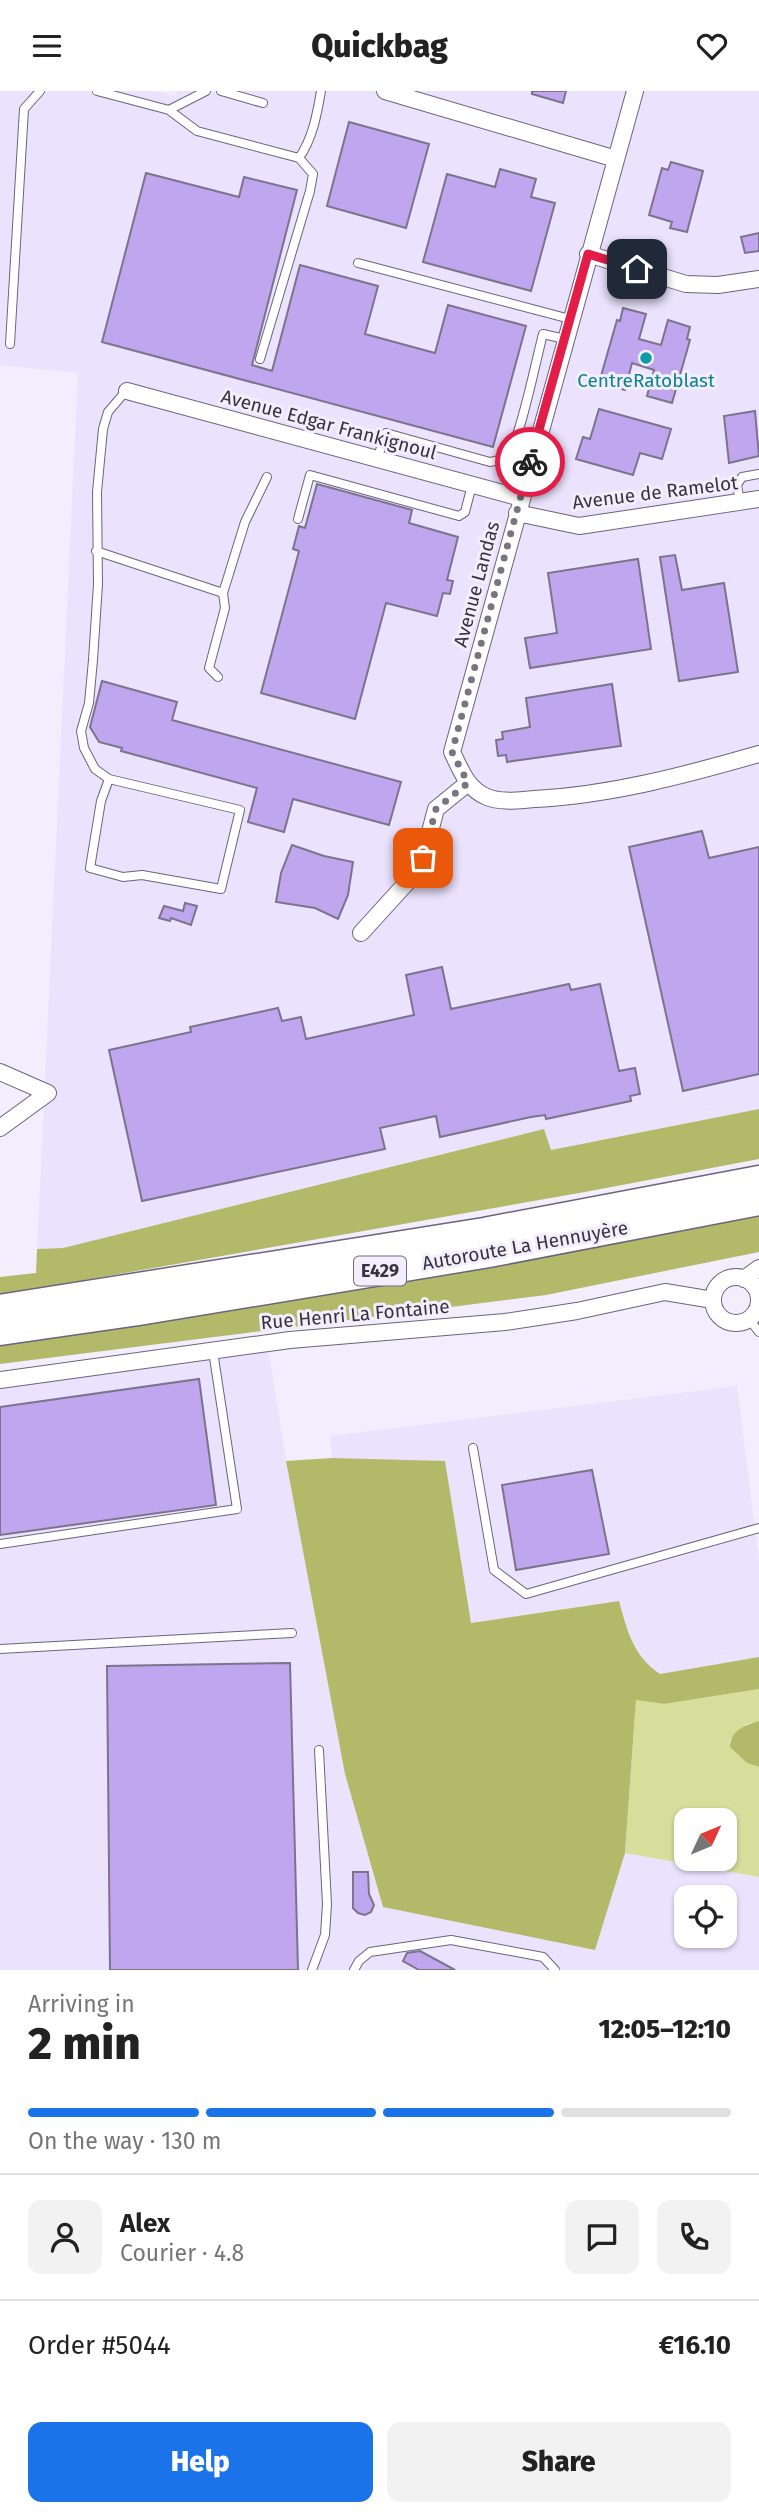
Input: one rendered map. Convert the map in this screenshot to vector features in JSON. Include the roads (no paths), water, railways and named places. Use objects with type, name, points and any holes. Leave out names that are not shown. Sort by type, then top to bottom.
[{"type":"highway","name":"Autoroute La Hennuyère","points":[[0,1309],[484,1232],[759,1180]]},
{"type":"highway","name":"Autoroute La Hennuyère","points":[[0,1331],[489,1254],[759,1201]]},
{"type":"street","points":[[385,91],[616,159]]},
{"type":"street","name":"Avenue Landas","points":[[468,783],[452,752],[635,91]]},
{"type":"street","points":[[588,254],[686,284],[718,285],[759,279]]},
{"type":"street","name":"Avenue Edgar Frankignoul","points":[[127,391],[472,485],[519,506]]},
{"type":"street","name":"Avenue de Ramelot","points":[[519,506],[579,526],[759,499]]},
{"type":"street","points":[[361,933],[411,878],[423,858],[436,809],[468,783],[487,797],[505,801],[547,798],[632,787],[759,754]]},
{"type":"street","points":[[0,1072],[48,1093],[0,1128]]},
{"type":"street","points":[[744,1279],[759,1268]]},
{"type":"street","points":[[732,1278],[744,1279],[755,1287],[759,1301],[754,1314],[754,1325],[729,1322],[717,1313],[713,1300],[721,1283],[732,1278]]},
{"type":"street","name":"Rue Henri La Fontaine","points":[[0,1380],[290,1340],[505,1322],[577,1311],[665,1292],[713,1300]]},
{"type":"lane","points":[[10,344],[24,109],[40,91]]},
{"type":"lane","points":[[97,91],[169,110],[197,131],[299,158],[313,174],[260,359]]},
{"type":"lane","points":[[169,110],[206,91]]},
{"type":"lane","points":[[220,91],[263,103]]},
{"type":"lane","points":[[299,158],[307,146],[321,91]]},
{"type":"lane","points":[[358,263],[570,319]]},
{"type":"lane","points":[[377,459],[386,433],[490,462],[506,456],[511,451],[518,430],[543,334],[565,339]]},
{"type":"lane","points":[[109,779],[101,801],[90,868],[123,877],[142,875],[221,889],[240,810],[109,779],[96,769],[84,748],[81,731],[89,703],[98,584],[97,492],[103,429],[108,412],[127,391]]},
{"type":"lane","points":[[740,502],[737,485],[742,477],[759,474]]},
{"type":"lane","points":[[298,519],[310,475],[459,516],[465,512],[472,485]]},
{"type":"lane","points":[[218,677],[209,668],[225,608],[223,593],[245,522],[267,477]]},
{"type":"lane","points":[[96,551],[223,593]]},
{"type":"lane","points":[[0,1544],[237,1509],[213,1351]]},
{"type":"lane","points":[[473,1448],[494,1570],[527,1594],[759,1528]]},
{"type":"lane","points":[[0,1649],[292,1633]]},
{"type":"lane","points":[[312,1970],[325,1935],[327,1904],[319,1749]]},
{"type":"lane","points":[[354,1970],[359,1961],[370,1952],[450,1940],[543,1957],[555,1970]]},
{"type":"place","name":"CentreRatoblast","points":[[646,358]]}]
